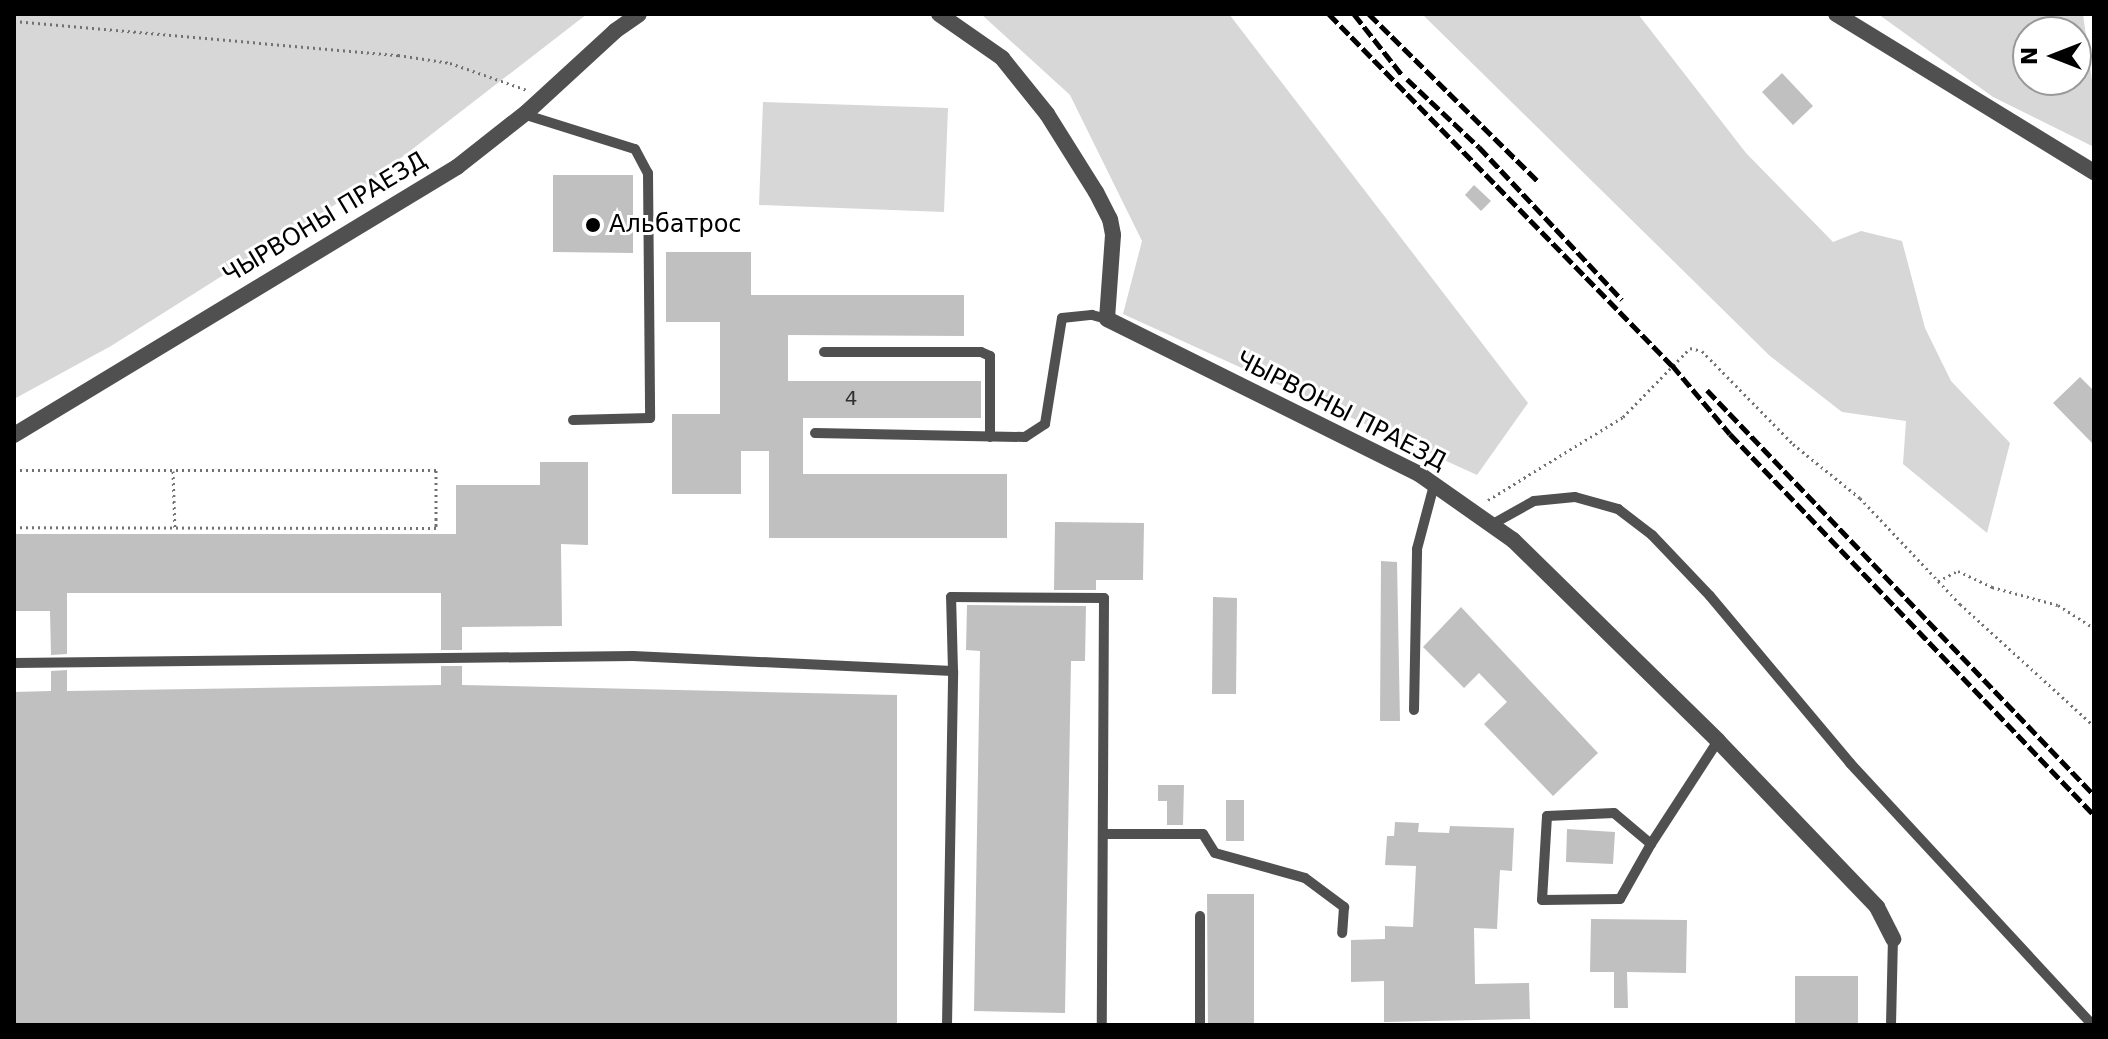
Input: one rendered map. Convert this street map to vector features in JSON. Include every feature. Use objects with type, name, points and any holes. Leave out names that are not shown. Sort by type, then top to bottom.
[{"type":"street","name":"ЧЫРВОНЫ ПРАЕЗД","points":[[14,435],[457,167],[639,14]]},
{"type":"street","points":[[939,14],[1002,58],[1047,114],[1096,192],[1110,219],[1113,235],[1107,319]]},
{"type":"street","points":[[1836,14],[2094,172]]},
{"type":"street","name":"ЧЫРВОНЫ ПРАЕЗД","points":[[1107,319],[1434,485],[1513,540],[1718,741],[1877,907],[1893,939]]},
{"type":"lane","points":[[523,114],[635,149],[648,173],[650,418],[573,420]]},
{"type":"lane","points":[[815,433],[1025,437],[1045,424],[1062,318],[1092,315],[1107,319]]},
{"type":"lane","points":[[824,352],[981,352],[990,356],[990,437]]},
{"type":"lane","points":[[1414,710],[1417,549],[1434,485]]},
{"type":"lane","points":[[1491,525],[1534,501],[1575,497],[1618,509],[1652,535],[1710,596],[1850,763],[2093,1025]]},
{"type":"lane","points":[[947,1025],[953,671],[951,597],[1104,598],[1102,1025]]},
{"type":"lane","points":[[14,663],[633,656],[953,671]]},
{"type":"lane","points":[[1651,844],[1614,813],[1547,816],[1542,900],[1620,899],[1651,844],[1718,741]]},
{"type":"lane","points":[[1104,834],[1203,834],[1215,853],[1305,878],[1315,885],[1344,907],[1342,933]]},
{"type":"lane","points":[[1200,916],[1200,1025]]},
{"type":"lane","points":[[1891,1025],[1893,939]]},
{"type":"path","points":[[14,21],[398,55],[450,63],[543,96]]},
{"type":"path","points":[[1471,511],[1616,418],[1623,417],[1690,348],[1702,351],[1793,444],[1860,498],[1938,581],[2094,726]]},
{"type":"path","points":[[14,470],[436,470],[436,528],[175,530],[14,527]]},
{"type":"path","points":[[173,471],[175,530]]},
{"type":"path","points":[[1938,581],[1958,571],[1992,587],[2058,605],[2094,628]]},
{"type":"shaded area","points":[[14,14],[587,14],[366,185],[111,346],[14,399]]},
{"type":"shaded area","points":[[981,14],[1229,14],[1528,403],[1477,475],[1123,314],[1142,241],[1070,95]]},
{"type":"shaded area","points":[[1422,14],[1638,14],[1746,153],[1833,242],[1861,231],[1902,241],[1925,328],[1951,381],[2010,443],[1987,533],[1903,464],[1906,421],[1842,412],[1770,356]]},
{"type":"shaded area","points":[[1878,14],[2083,14],[2012,16],[2012,96],[2092,96],[2092,81],[2094,147],[1993,97]]},
{"type":"shaded area","points":[[763,102],[948,108],[944,212],[759,205]]},
{"type":"building","points":[[1782,73],[1813,106],[1793,125],[1762,92]]},
{"type":"building","name":"Альбатрос","points":[[553,175],[633,175],[633,253],[553,252]]},
{"type":"building","points":[[1474,185],[1491,201],[1481,211],[1465,195]]},
{"type":"building","points":[[666,252],[751,252],[751,295],[964,295],[964,336],[788,335],[788,381],[981,381],[981,418],[803,418],[803,474],[1007,474],[1007,538],[769,538],[769,451],[741,451],[741,494],[672,494],[672,414],[720,414],[720,322],[666,322]]},
{"type":"building","points":[[2080,377],[2094,391],[2094,445],[2053,403]]},
{"type":"building","points":[[540,462],[588,462],[588,545],[561,544],[562,626],[462,627],[462,650],[441,650],[441,593],[67,593],[67,654],[51,655],[50,611],[14,611],[14,534],[456,534],[456,485],[540,485]]},
{"type":"building","points":[[1055,522],[1144,523],[1143,580],[1096,580],[1096,590],[1054,590]]},
{"type":"building","points":[[1381,561],[1397,562],[1400,721],[1380,721]]},
{"type":"building","points":[[1213,597],[1237,598],[1236,694],[1212,694]]},
{"type":"building","points":[[967,605],[1086,606],[1085,661],[1071,661],[1065,1013],[974,1011],[980,651],[966,650]]},
{"type":"building","points":[[1461,607],[1598,753],[1553,796],[1484,724],[1507,702],[1479,673],[1464,688],[1423,647]]},
{"type":"building","points":[[441,666],[462,666],[462,685],[897,695],[897,1025],[14,1025],[14,692],[51,691],[51,671],[67,670],[67,691],[441,685]]},
{"type":"building","points":[[1158,785],[1184,785],[1183,825],[1167,825],[1167,801],[1158,801]]},
{"type":"building","points":[[1226,800],[1244,800],[1244,841],[1226,841]]},
{"type":"building","points":[[1395,822],[1419,823],[1418,832],[1449,833],[1450,826],[1514,828],[1512,871],[1500,870],[1497,929],[1474,928],[1475,984],[1529,983],[1530,1019],[1384,1022],[1384,981],[1351,982],[1351,940],[1385,939],[1385,926],[1413,927],[1416,866],[1385,865],[1387,836],[1394,836]]},
{"type":"building","points":[[1567,829],[1615,832],[1613,864],[1566,862]]},
{"type":"building","points":[[1207,894],[1254,894],[1254,1025],[1208,1025]]},
{"type":"building","points":[[1591,919],[1687,920],[1686,973],[1627,972],[1628,1008],[1614,1008],[1614,972],[1590,972]]},
{"type":"building","points":[[1795,976],[1858,976],[1858,1025],[1795,1025]]},
{"type":"railway","points":[[1329,14],[1672,365],[1730,434],[2094,815]]},
{"type":"railway","points":[[1354,14],[1402,75]]},
{"type":"railway","points":[[1369,14],[1538,181]]},
{"type":"railway","points":[[1407,79],[1479,147],[1622,300]]},
{"type":"railway","points":[[1707,390],[2094,795]]},
{"type":"place","name":"Альбатрос","points":[[593,225]]}]
